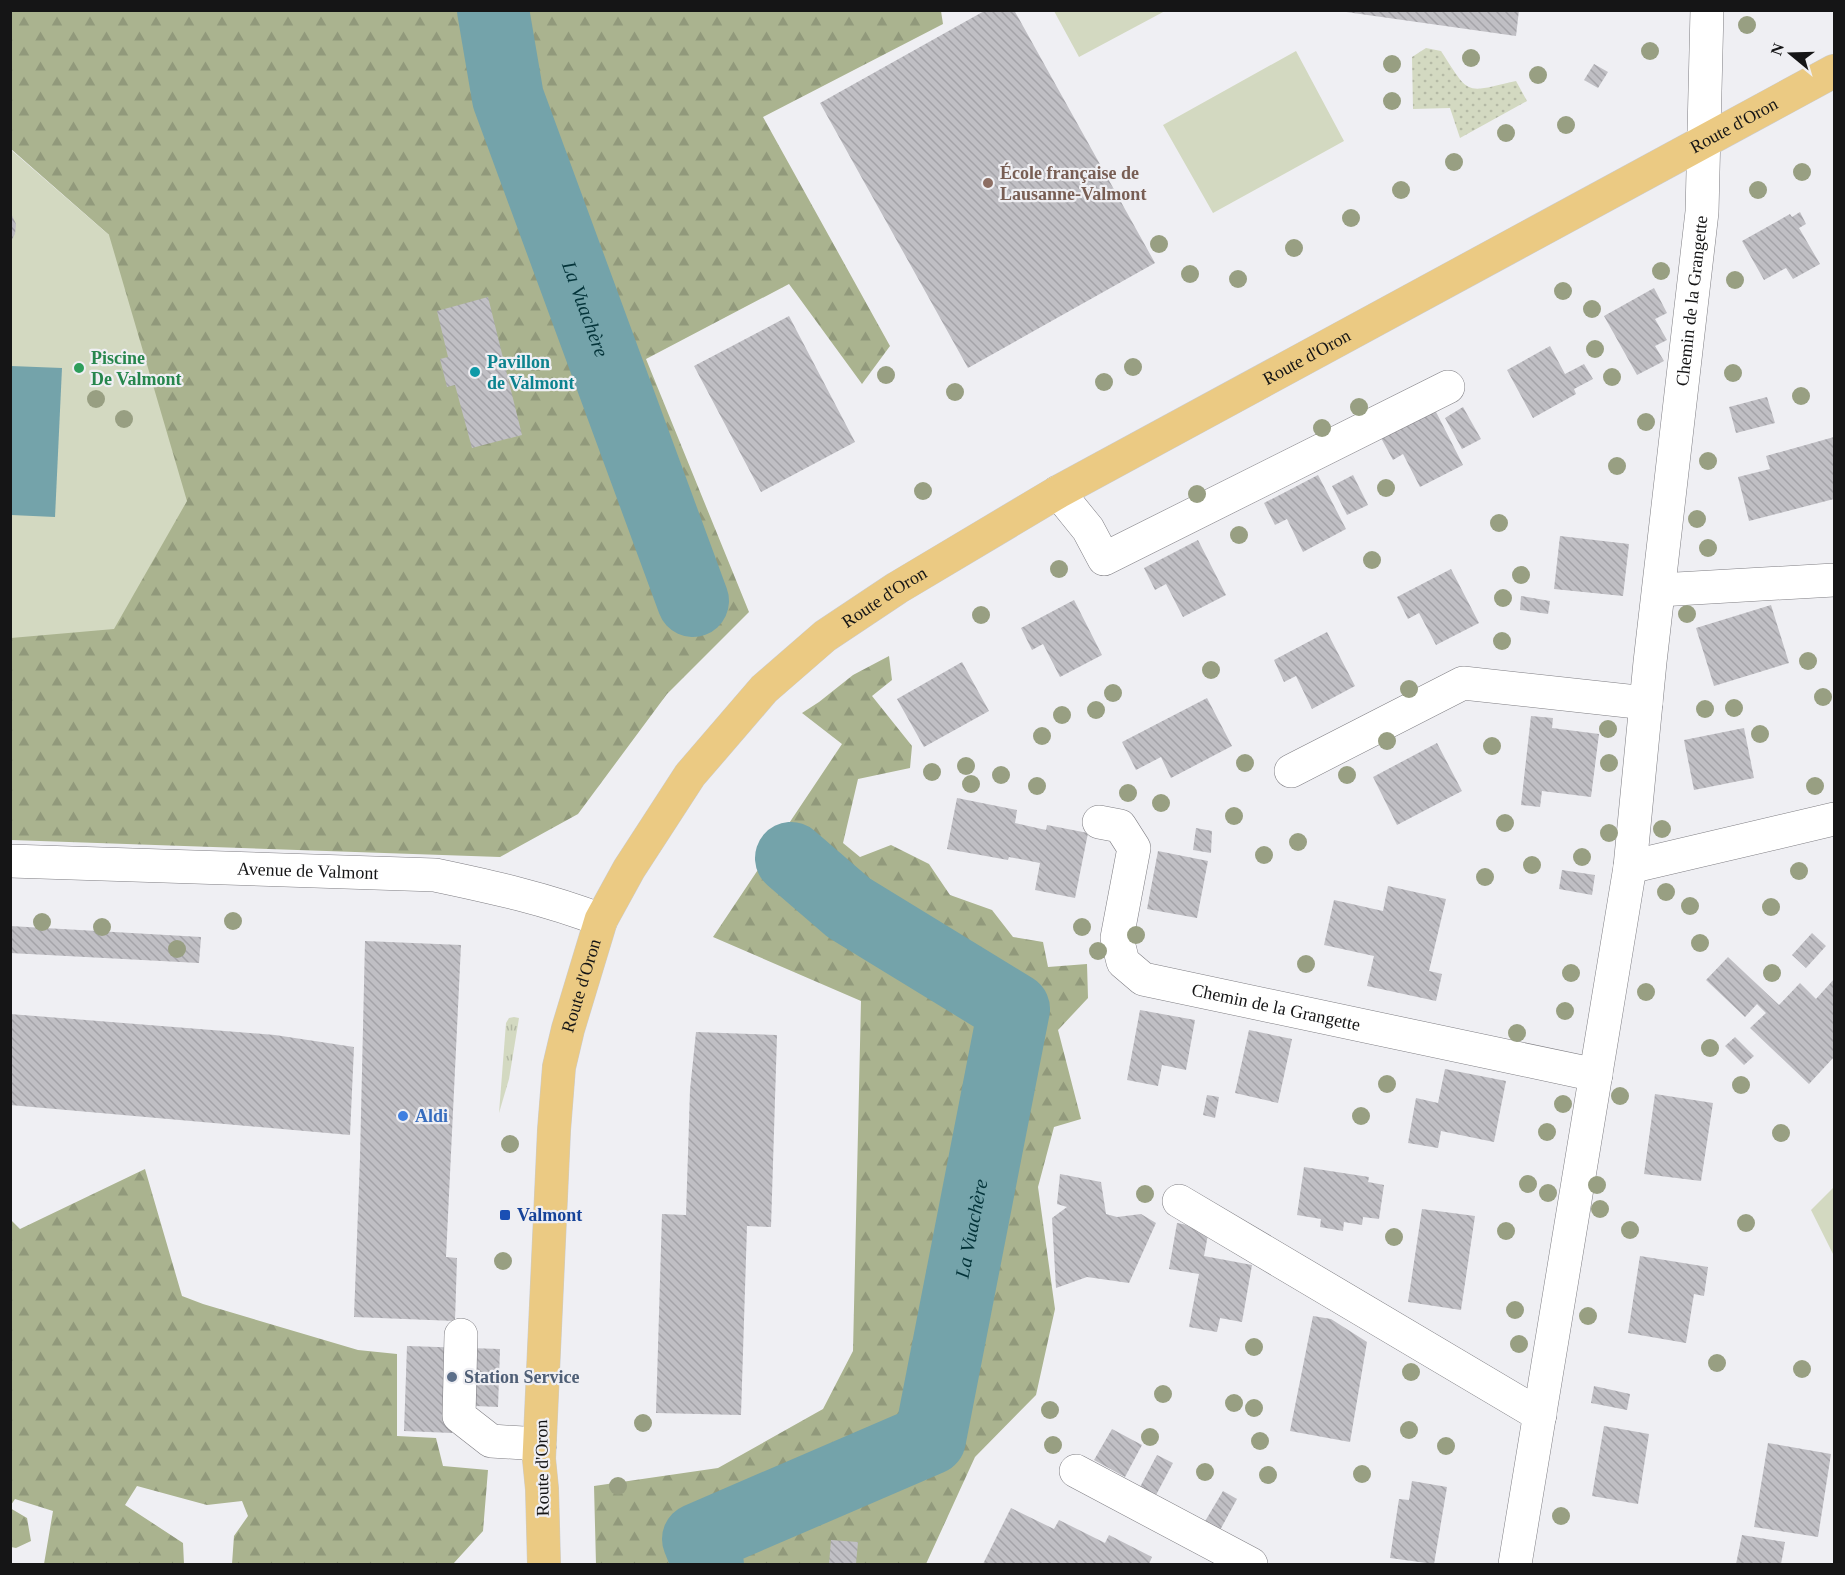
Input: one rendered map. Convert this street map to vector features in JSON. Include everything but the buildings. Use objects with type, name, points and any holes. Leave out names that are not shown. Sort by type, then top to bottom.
[{"type":"main road","name":"Route d'Oron","points":[[544,1564],[539,1459],[549,1207],[559,1067],[601,920],[629,869],[690,775],[772,681],[825,636],[897,588],[1058,492],[1834,71]]},
{"type":"street","name":"Chemin de la Grangette","points":[[1515,1564],[1630,867],[1646,704],[1702,212],[1707,10]]},
{"type":"street","points":[[1058,492],[1088,529],[1104,559],[1448,387]]},
{"type":"street","points":[[1659,590],[1834,580]]},
{"type":"street","points":[[1291,771],[1463,683],[1646,704]]},
{"type":"street","points":[[1630,867],[1834,819]]},
{"type":"street","name":"Chemin de la Grangette","points":[[1099,822],[1120,826],[1134,848],[1117,938],[1123,962],[1143,979],[1596,1075]]},
{"type":"street","name":"Avenue de Valmont","points":[[10,861],[435,875],[564,906],[601,920]]},
{"type":"street","points":[[1179,1202],[1539,1414]]},
{"type":"street","points":[[470,1335],[459,1416],[491,1441],[540,1444]]},
{"type":"street","points":[[1076,1471],[1251,1564]]},
{"type":"green space","points":[[11,11],[941,11],[943,24],[763,117],[890,346],[862,384],[789,284],[646,359],[749,612],[667,694],[578,814],[500,857],[11,840],[11,584],[109,235],[11,149]]},
{"type":"green space","points":[[1054,11],[1165,11],[1079,57]]},
{"type":"green space","points":[[1426,48],[1441,51],[1458,76],[1470,87],[1486,88],[1516,81],[1527,101],[1460,138],[1450,108],[1413,109],[1412,57]]},
{"type":"green space","points":[[1296,51],[1344,141],[1213,213],[1163,125]]},
{"type":"green space","name":"Piscine De Valmont","points":[[10,149],[109,235],[187,501],[114,629],[11,638]]},
{"type":"green space","points":[[889,656],[892,680],[872,696],[912,746],[910,768],[858,779],[843,843],[860,857],[891,845],[929,864],[950,895],[992,910],[1013,937],[1043,942],[1048,967],[1087,964],[1088,998],[1058,1030],[1081,1119],[1054,1127],[1038,1187],[1055,1309],[1036,1395],[975,1457],[926,1564],[596,1564],[594,1486],[718,1468],[823,1409],[853,1351],[861,1001],[713,937],[842,744],[802,713],[853,675]]},
{"type":"green space","points":[[509,1018],[519,1018],[509,1079],[499,1113],[506,1023]]},
{"type":"green space","points":[[145,1169],[182,1296],[358,1350],[397,1354],[397,1436],[436,1438],[443,1466],[488,1470],[483,1531],[453,1564],[232,1564],[234,1536],[248,1516],[242,1501],[207,1505],[137,1486],[125,1505],[183,1543],[184,1564],[44,1564],[53,1511],[15,1499],[11,1505],[11,1220],[20,1229]]},
{"type":"green space","points":[[1834,1187],[1834,1256],[1811,1210]]},
{"type":"green space","points":[[10,1508],[27,1518],[31,1541],[16,1548],[11,1547]]},
{"type":"water","points":[[11,366],[62,368],[55,517],[11,515]]},
{"type":"waterway","name":"La Vuachère","points":[[493,10],[508,98],[693,601]]},
{"type":"waterway","name":"La Vuachère","points":[[708,1564],[698,1539],[930,1439],[1014,1009],[849,908],[791,858]]},
{"type":"place","name":"École française de Lausanne-Valmont","points":[[988,183]]},
{"type":"place","name":"Piscine De Valmont","points":[[79,368]]},
{"type":"place","name":"Pavillon de Valmont","points":[[475,372]]},
{"type":"place","name":"Aldi","points":[[403,1116]]},
{"type":"place","name":"Valmont","points":[[505,1215]]},
{"type":"place","name":"Station Service","points":[[452,1377]]}]
